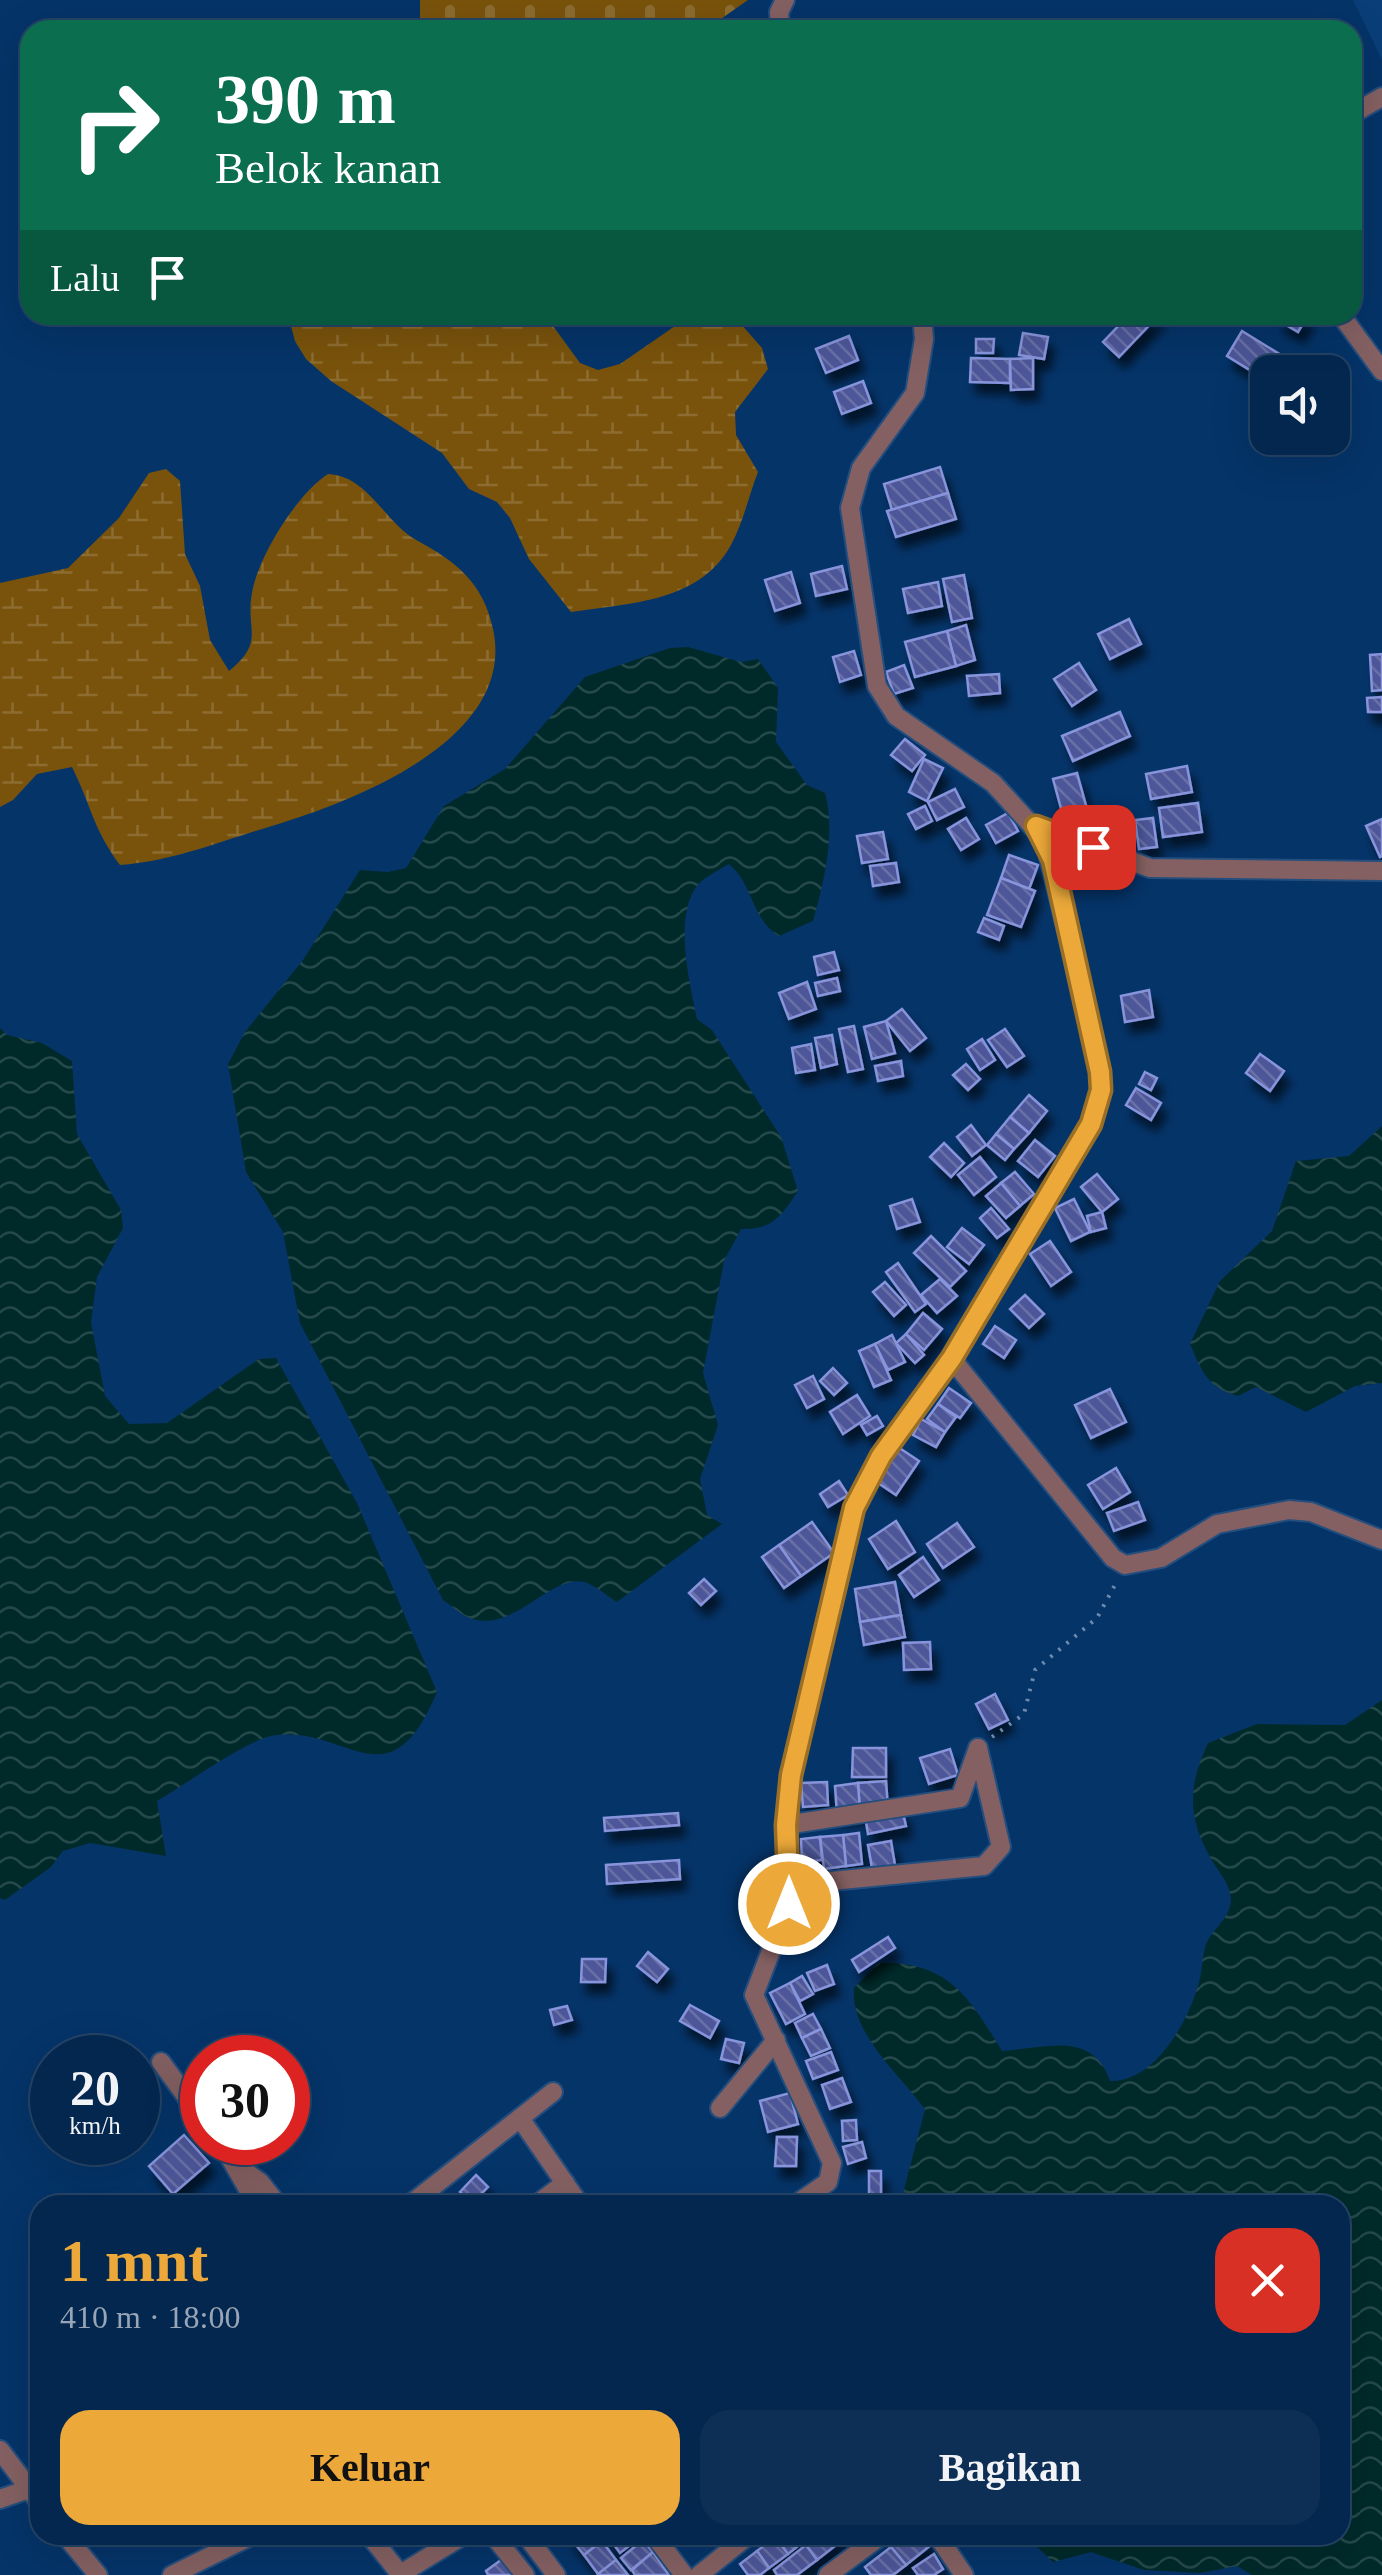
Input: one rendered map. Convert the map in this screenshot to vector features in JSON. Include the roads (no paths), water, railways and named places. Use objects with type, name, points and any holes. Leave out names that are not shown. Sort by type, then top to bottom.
[{"type":"street","points":[[809,2195],[828,2182],[832,2163],[754,1994],[783,1924],[791,1885],[786,1825],[791,1775],[854,1508],[881,1456],[952,1358],[1091,1124],[1101,1090],[1053,860],[1036,826],[993,783],[896,716],[877,686],[850,508],[861,468],[916,392],[923,325]]},
{"type":"street","points":[[1348,325],[1382,372]]},
{"type":"street","points":[[1036,826],[1150,868],[1382,872]]},
{"type":"street","points":[[952,1358],[1113,1558],[1125,1565],[1160,1558],[1217,1524],[1289,1510],[1310,1512],[1382,1540]]},
{"type":"street","points":[[786,1825],[960,1798],[978,1748],[1000,1847],[984,1866],[791,1885]]},
{"type":"street","points":[[720,2108],[776,2040]]},
{"type":"street","points":[[161,2062],[180,2088]]},
{"type":"street","points":[[422,2195],[553,2092]]},
{"type":"street","points":[[520,2118],[573,2195]]},
{"type":"street","points":[[239,2167],[253,2195]]},
{"type":"street","points":[[239,2167],[270,2195]]},
{"type":"street","points":[[549,2195],[565,2183]]},
{"type":"street","points":[[0,2450],[30,2485]]},
{"type":"street","points":[[0,2500],[30,2494]]},
{"type":"street","points":[[73,2545],[98,2575]]},
{"type":"street","points":[[216,2545],[220,2550]]},
{"type":"street","points":[[172,2575],[231,2545]]},
{"type":"street","points":[[377,2545],[400,2575],[448,2545]]},
{"type":"street","points":[[501,2545],[525,2575]]},
{"type":"street","points":[[534,2545],[556,2575]]},
{"type":"street","points":[[662,2545],[684,2575]]},
{"type":"street","points":[[699,2575],[736,2545]]},
{"type":"street","points":[[828,2575],[868,2545]]},
{"type":"street","points":[[943,2545],[960,2573]]},
{"type":"water","points":[[688,647],[741,662],[758,659],[778,688],[776,742],[807,785],[825,793],[829,841],[813,921],[779,936],[763,921],[729,864],[697,886],[686,915],[688,970],[697,1019],[712,1030],[781,1137],[798,1191],[769,1224],[741,1229],[724,1261],[703,1373],[718,1425],[700,1479],[707,1515],[722,1524],[617,1602],[588,1583],[572,1582],[506,1616],[476,1620],[443,1600],[300,1323],[283,1232],[246,1172],[228,1064],[245,1032],[303,960],[360,870],[388,872],[406,868],[444,806],[505,769],[585,677],[670,648]]},
{"type":"water","points":[[0,1028],[7,1035],[42,1043],[72,1061],[77,1134],[121,1210],[123,1228],[97,1277],[91,1322],[105,1396],[129,1424],[167,1423],[259,1359],[276,1358],[357,1503],[437,1692],[419,1727],[401,1746],[383,1754],[364,1753],[298,1735],[271,1736],[246,1746],[157,1801],[166,1856],[90,1843],[63,1851],[51,1867],[5,1900],[0,1898]]},
{"type":"water","points":[[1382,1126],[1382,1383],[1355,1386],[1306,1412],[1256,1387],[1238,1396],[1220,1388],[1203,1371],[1190,1344],[1220,1281],[1272,1231],[1296,1161],[1349,1156]]},
{"type":"water","points":[[1382,1700],[1382,2575],[1252,2575],[1237,2566],[1200,2573],[1144,2570],[1091,2552],[1053,2562],[1035,2545],[1350,2545],[1350,2195],[903,2195],[925,2109],[868,2037],[855,2005],[854,1988],[879,1963],[923,1968],[940,1976],[967,1999],[1002,2051],[1051,2046],[1080,2048],[1102,2065],[1110,2081],[1142,2071],[1156,2060],[1179,2029],[1195,1994],[1206,1944],[1230,1907],[1229,1889],[1203,1844],[1194,1815],[1194,1788],[1208,1743],[1257,1724],[1345,1725]]}]
